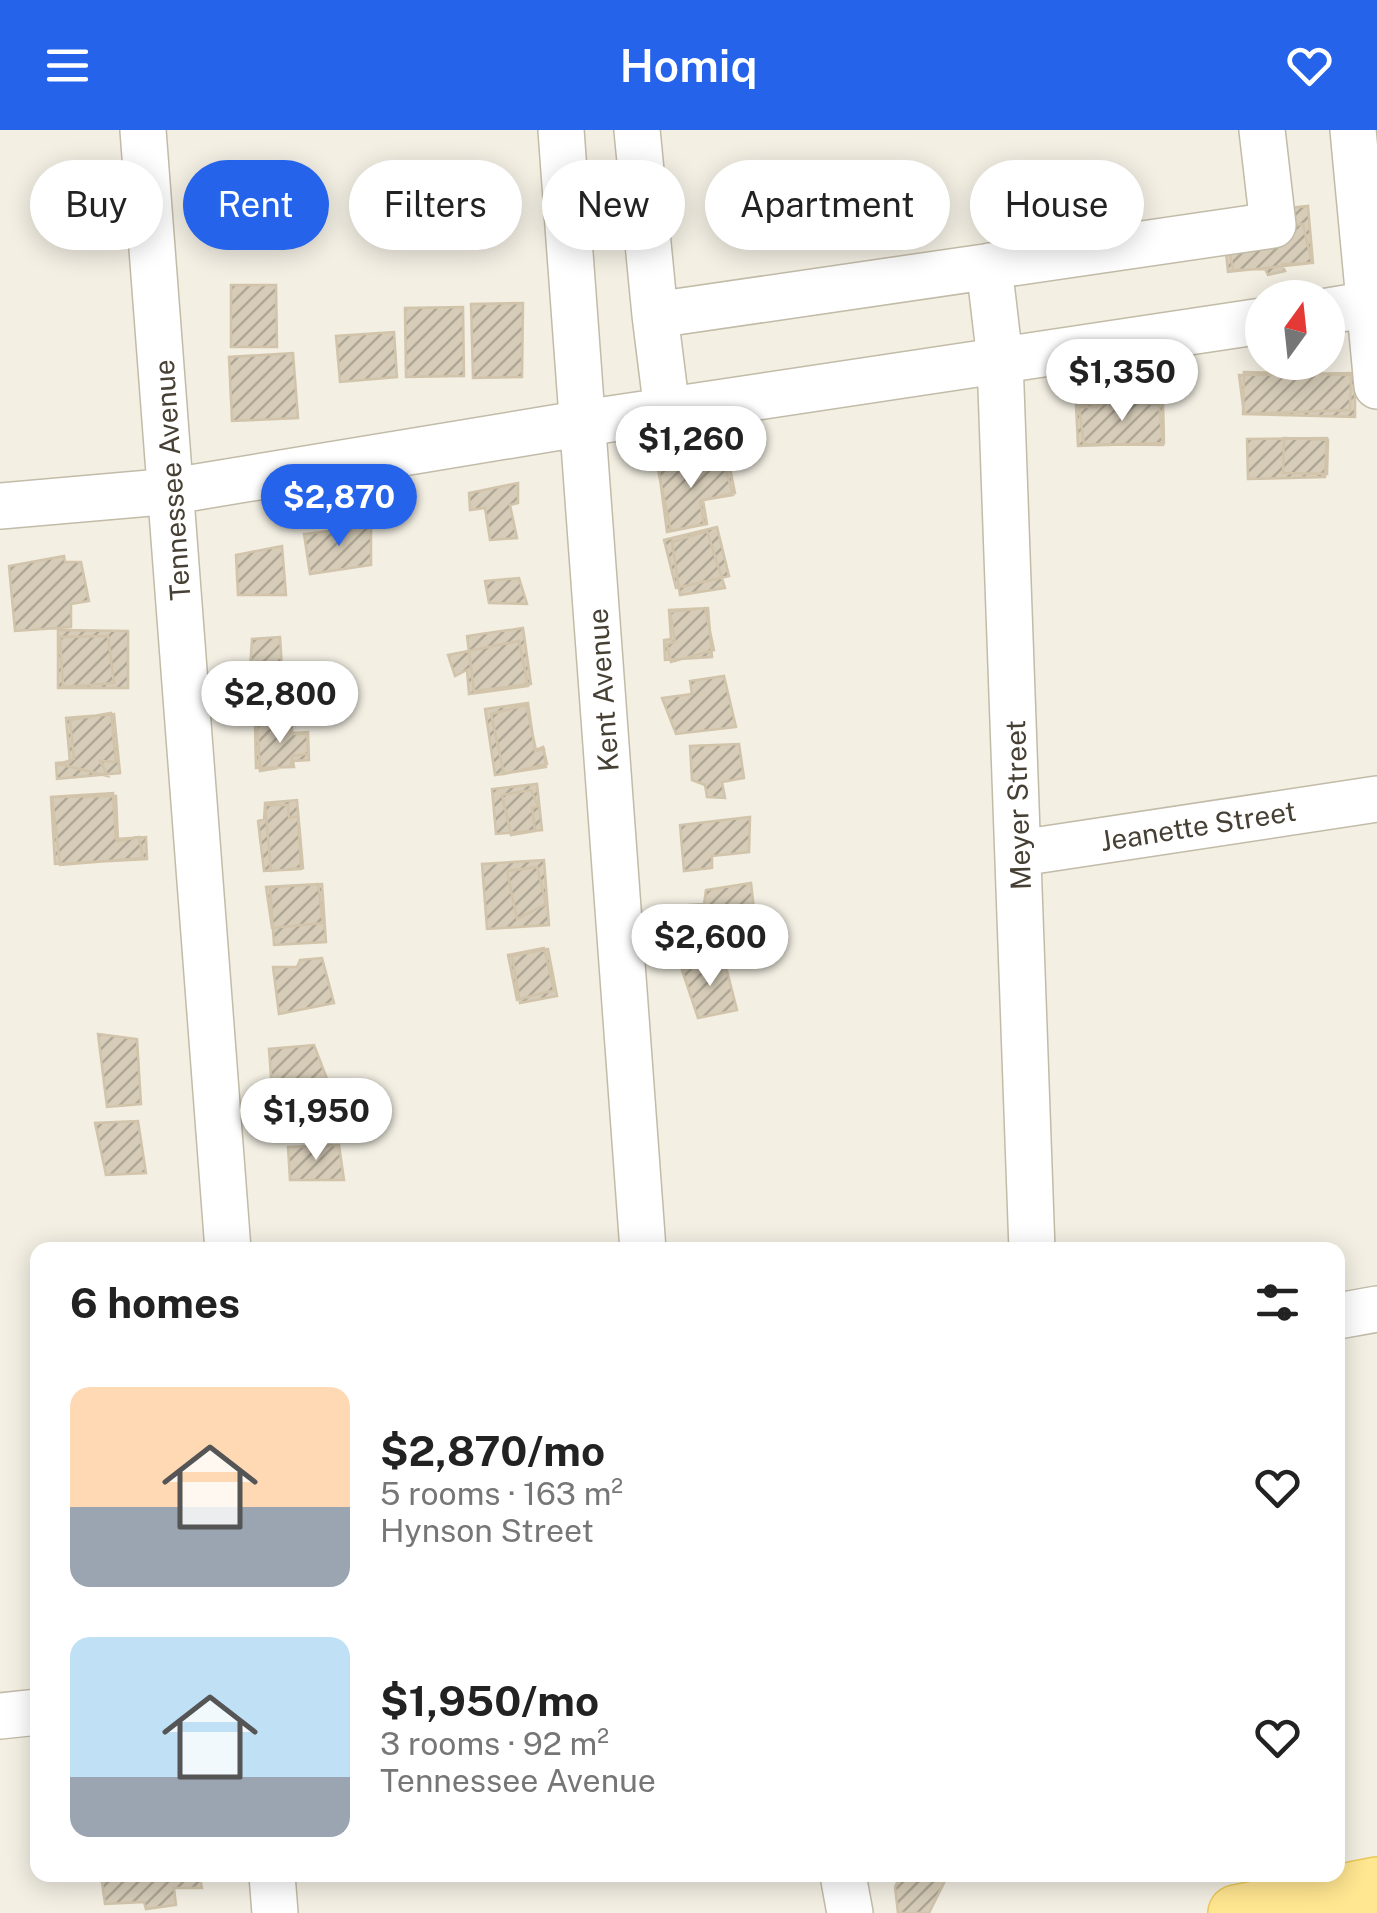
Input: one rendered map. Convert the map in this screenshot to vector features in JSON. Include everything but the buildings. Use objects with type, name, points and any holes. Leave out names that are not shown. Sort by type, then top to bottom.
[{"type":"main road","points":[[1236,1913],[1377,1885]]},
{"type":"street","name":"Tennessee Avenue","points":[[143,130],[227,1242]]},
{"type":"street","name":"Kent Avenue","points":[[561,130],[642,1242]]},
{"type":"street","points":[[637,130],[667,411]]},
{"type":"street","points":[[655,314],[1273,225],[1262,130]]},
{"type":"street","points":[[1353,130],[1358,306],[1377,386]]},
{"type":"street","name":"Meyer Street","points":[[989,266],[1000,360],[1032,1242]]},
{"type":"street","points":[[0,506],[173,491],[584,423],[1245,323]]},
{"type":"street","name":"Jeanette Street","points":[[1020,852],[1377,799]]},
{"type":"street","points":[[1345,1315],[1377,1308]]},
{"type":"street","points":[[0,1716],[30,1713]]},
{"type":"street","points":[[273,1882],[275,1913]]},
{"type":"street","points":[[843,1882],[850,1913]]}]
